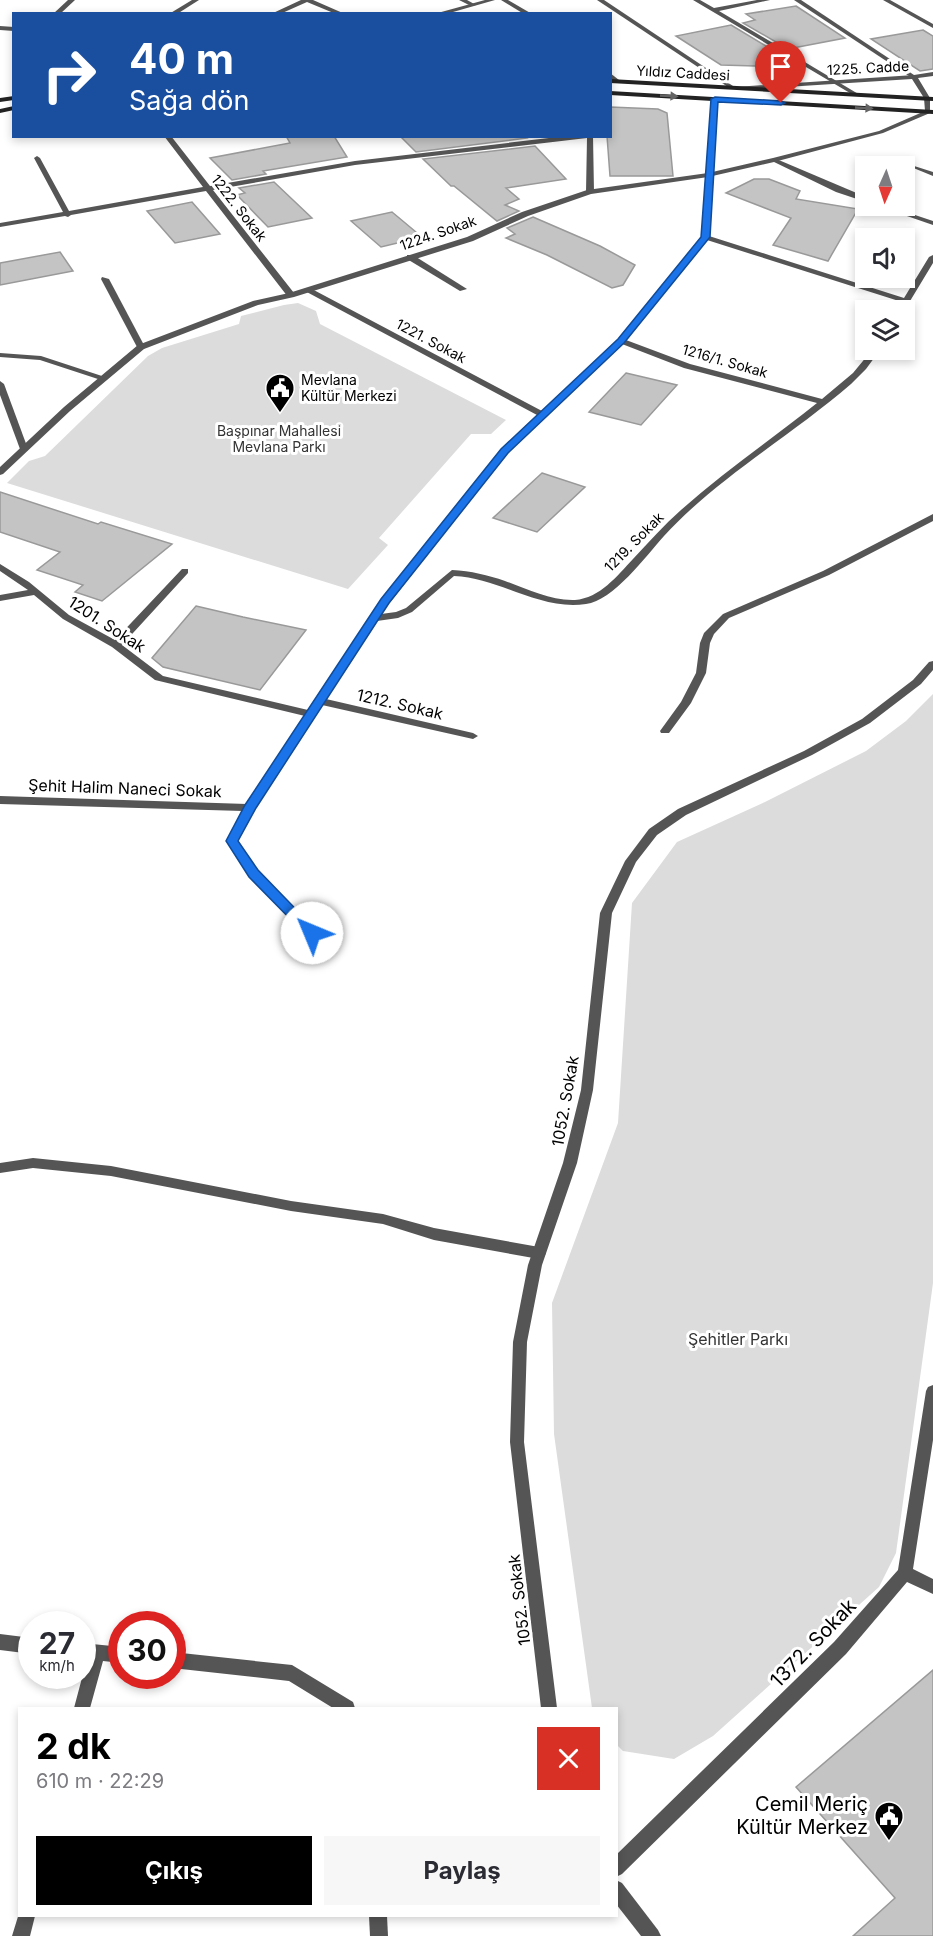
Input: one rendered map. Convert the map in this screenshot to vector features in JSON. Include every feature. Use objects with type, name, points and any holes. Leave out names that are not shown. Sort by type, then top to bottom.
[{"type":"main road","name":"Yıldız Caddesi","points":[[614,81],[930,99]]},
{"type":"main road","name":"Yıldız Caddesi","points":[[612,93],[931,112]]},
{"type":"street","points":[[58,12],[72,0]]},
{"type":"street","points":[[175,12],[196,0]]},
{"type":"street","points":[[279,12],[307,0],[337,12]]},
{"type":"street","points":[[462,0],[473,5]]},
{"type":"street","points":[[445,12],[492,0]]},
{"type":"street","points":[[504,0],[525,12]]},
{"type":"street","points":[[600,0],[732,88]]},
{"type":"street","points":[[696,0],[857,95]]},
{"type":"street","points":[[713,10],[767,0]]},
{"type":"street","points":[[797,0],[914,77],[930,99],[931,112]]},
{"type":"street","points":[[886,0],[933,26]]},
{"type":"street","name":"1225. Cadde","points":[[732,88],[933,74]]},
{"type":"street","points":[[312,933],[253,873],[232,841],[250,808],[374,618],[504,451],[621,341],[705,237],[715,99]]},
{"type":"street","name":"1224. Sokak","points":[[0,472],[141,346],[256,303],[291,295],[470,239],[525,214],[590,192],[708,175],[774,160],[881,132],[931,112]]},
{"type":"street","name":"1222. Sokak","points":[[169,138],[291,295]]},
{"type":"street","points":[[0,225],[68,215],[355,162],[571,138]]},
{"type":"street","points":[[589,138],[590,192]]},
{"type":"street","points":[[37,158],[68,215]]},
{"type":"street","points":[[774,160],[855,196]]},
{"type":"street","points":[[915,167],[933,174]]},
{"type":"street","points":[[912,216],[933,223]]},
{"type":"street","points":[[705,237],[903,300]]},
{"type":"street","points":[[410,257],[463,289]]},
{"type":"street","points":[[907,300],[933,257]]},
{"type":"street","points":[[105,279],[141,346]]},
{"type":"street","name":"1221. Sokak","points":[[307,290],[543,415]]},
{"type":"street","name":"1216/1. Sokak","points":[[621,341],[687,366],[823,402]]},
{"type":"street","points":[[0,355],[41,357],[104,378]]},
{"type":"street","name":"1219. Sokak","points":[[374,618],[398,615],[409,610],[452,573],[476,575],[560,602],[577,603],[592,601],[600,597],[691,504],[823,402],[862,370],[869,360]]},
{"type":"street","points":[[0,384],[24,449]]},
{"type":"street","points":[[664,731],[686,703],[701,673],[709,633],[726,616],[826,573],[933,517]]},
{"type":"street","name":"1201. Sokak","points":[[0,567],[36,592],[66,617],[116,645],[159,678],[311,714]]},
{"type":"street","points":[[116,645],[185,571]]},
{"type":"street","points":[[0,598],[36,592]]},
{"type":"street","name":"1052. Sokak","points":[[549,1707],[516,1442],[520,1342],[539,1253],[570,1163],[587,1090],[606,913],[632,861],[653,832],[682,812],[808,753],[866,721],[917,682],[933,664]]},
{"type":"street","name":"1212. Sokak","points":[[320,701],[473,736]]},
{"type":"street","name":"Şehit Halim Naneci Sokak","points":[[0,800],[250,808]]},
{"type":"street","points":[[0,1168],[33,1163],[111,1171],[291,1206],[384,1219],[434,1234],[539,1253]]},
{"type":"street","points":[[933,1391],[905,1573],[933,1587]]},
{"type":"street","name":"1372. Sokak","points":[[618,1866],[840,1648],[905,1573]]},
{"type":"street","points":[[0,1642],[18,1644]]},
{"type":"street","points":[[186,1662],[292,1673],[345,1707]]},
{"type":"street","points":[[82,1707],[85,1689]]},
{"type":"street","points":[[618,1891],[652,1936]]},
{"type":"street","points":[[21,1936],[26,1917]]},
{"type":"street","points":[[378,1917],[379,1936]]},
{"type":"green space","name":"Başpınar Mahallesi Mevlana Parkı","points":[[298,303],[316,311],[320,324],[506,420],[491,434],[471,434],[379,538],[388,545],[348,589],[7,483],[29,461],[45,456],[148,356],[162,348],[239,324],[241,316]]},
{"type":"green space","name":"Şehitler Parkı","points":[[933,694],[933,1283],[896,1553],[879,1587],[713,1736],[674,1759],[623,1751],[618,1746],[618,1707],[592,1707],[554,1434],[552,1303],[618,1123],[632,903],[677,842],[765,802],[866,751],[906,721]]},
{"type":"building","points":[[796,6],[845,38],[788,49],[743,23],[755,20],[746,14]]},
{"type":"building","points":[[731,25],[776,52],[771,52],[794,67],[721,65],[676,36]]},
{"type":"building","points":[[923,30],[933,36],[933,69],[920,71],[871,39]]},
{"type":"building","points":[[612,107],[658,109],[667,113],[673,176],[610,176],[607,138],[612,138]]},
{"type":"building","points":[[287,138],[335,138],[347,157],[263,171],[266,174],[232,180],[210,158],[290,143]]},
{"type":"building","points":[[402,138],[527,138],[416,152]]},
{"type":"building","points":[[535,146],[566,179],[506,188],[519,199],[505,205],[519,211],[497,221],[454,186],[451,186],[423,159]]},
{"type":"building","points":[[754,179],[769,179],[800,191],[796,199],[855,209],[855,214],[828,261],[773,245],[791,218],[726,193]]},
{"type":"building","points":[[274,182],[312,218],[268,227],[237,195],[245,193],[239,188]]},
{"type":"building","points":[[192,202],[220,234],[175,243],[147,211]]},
{"type":"building","points":[[392,212],[422,237],[381,247],[351,221]]},
{"type":"building","points":[[533,217],[600,246],[635,265],[623,285],[612,288],[547,255],[506,238],[515,234],[507,228]]},
{"type":"building","points":[[60,252],[73,271],[0,285],[0,263]]},
{"type":"building","points":[[626,373],[677,385],[641,425],[589,412]]},
{"type":"building","points":[[542,473],[585,487],[537,532],[493,518]]},
{"type":"building","points":[[0,492],[98,524],[101,522],[172,544],[102,601],[75,592],[83,585],[37,570],[60,552],[0,532]]},
{"type":"building","points":[[196,606],[306,630],[260,690],[163,667],[152,658]]},
{"type":"building","name":"Cemil Meriç Kültür Merkez","points":[[933,1670],[933,1936],[853,1936],[895,1898],[796,1787]]},
{"type":"place","name":"Mevlana Kültür Merkezi","points":[[280,414]]},
{"type":"place","name":"Cemil Meriç Kültür Merkez","points":[[889,1842]]},
{"type":"route","points":[[312,933],[253,873],[232,841],[250,808],[384,602],[424,551],[504,451],[621,341],[705,237],[715,99],[781,103]]}]
